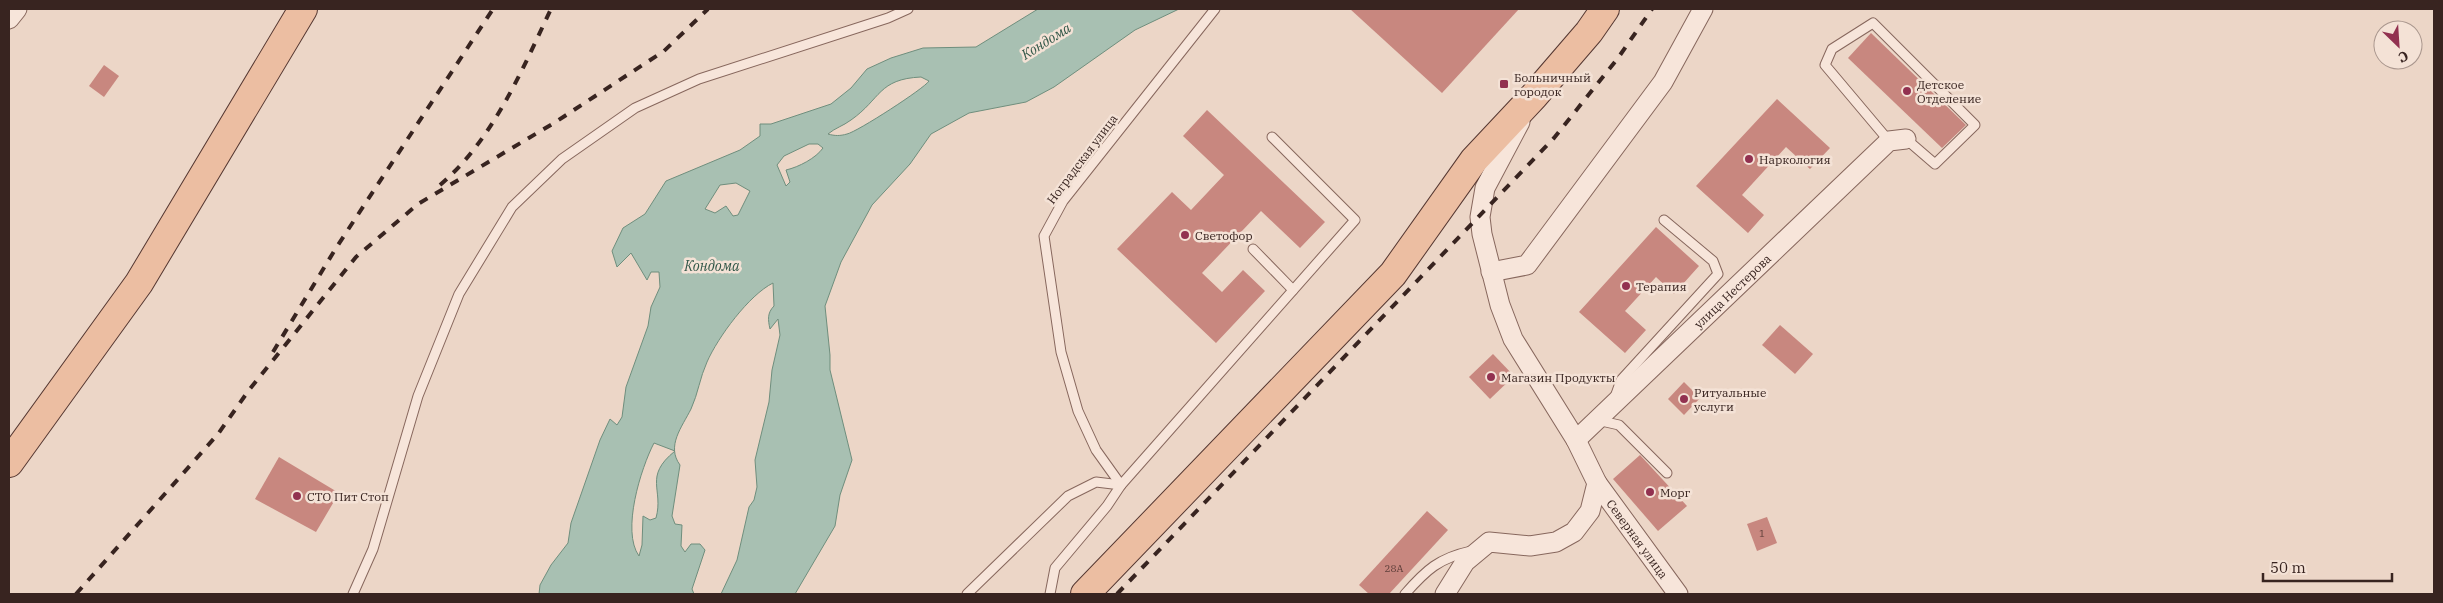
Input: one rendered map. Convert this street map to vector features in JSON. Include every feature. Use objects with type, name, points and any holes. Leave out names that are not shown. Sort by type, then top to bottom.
[{"type":"main road","points":[[9,463],[139,283],[303,9]]},
{"type":"main road","points":[[1085,594],[1393,274],[1474,160],[1534,96],[1589,32],[1605,9]]},
{"type":"street","points":[[9,18],[17,9]]},
{"type":"street","points":[[1491,272],[1527,265],[1663,82],[1703,9]]},
{"type":"street","points":[[1445,594],[1465,562],[1489,542],[1530,546],[1556,542],[1574,532],[1590,511],[1597,483],[1576,440],[1513,339],[1500,305],[1491,272],[1480,217],[1485,188],[1534,96]]},
{"type":"street","name":"улица Нестерова","points":[[1576,440],[1897,140]]},
{"type":"street","name":"Северная улица","points":[[1597,483],[1678,594]]},
{"type":"lane","points":[[353,594],[373,548],[418,396],[459,294],[512,207],[562,158],[635,108],[699,79],[888,18],[908,9]]},
{"type":"lane","name":"Ноградская улица","points":[[1120,485],[1096,450],[1078,411],[1061,352],[1044,236],[1063,201],[1215,9]]},
{"type":"lane","points":[[1873,23],[1975,125],[1935,164],[1897,140],[1825,65],[1832,50],[1873,23]]},
{"type":"lane","points":[[1050,594],[1055,568],[1107,506],[1120,485],[1355,220],[1272,137]]},
{"type":"lane","points":[[1611,407],[1621,380],[1718,274],[1713,261],[1664,220]]},
{"type":"lane","points":[[1253,249],[1293,290]]},
{"type":"lane","points":[[1597,420],[1619,424],[1667,473]]},
{"type":"lane","points":[[968,594],[1068,496],[1096,482],[1120,485]]},
{"type":"lane","points":[[1405,594],[1426,570],[1450,555],[1481,548]]},
{"type":"water","name":"Кондома","points":[[1038,9],[1179,9],[1135,30],[1054,87],[1026,102],[969,113],[931,134],[910,164],[872,205],[841,262],[825,306],[830,370],[852,460],[840,495],[835,526],[795,594],[721,594],[737,560],[749,507],[754,500],[757,487],[755,460],[769,402],[772,370],[780,335],[778,319],[770,329],[769,323],[769,314],[774,306],[773,283],[744,307],[726,329],[712,352],[691,409],[675,444],[676,458],[680,465],[672,516],[675,524],[682,525],[681,546],[685,552],[691,544],[700,544],[705,550],[692,589],[694,594],[539,594],[540,585],[551,565],[568,543],[571,523],[600,440],[610,419],[617,425],[622,417],[626,387],[648,326],[651,307],[660,287],[659,272],[651,272],[647,280],[631,253],[617,267],[612,251],[623,228],[645,214],[666,181],[740,150],[760,136],[760,124],[771,124],[831,104],[851,88],[867,69],[891,58],[923,48],[976,47]],"holes":[[[921,77],[929,81],[876,118],[847,134],[828,134],[861,112],[888,86],[896,82]],[[809,144],[818,144],[823,148],[807,162],[786,170],[790,182],[786,186],[777,165],[784,156]],[[736,183],[750,191],[738,215],[733,216],[726,206],[715,213],[705,209],[720,185]],[[654,443],[675,451],[665,460],[657,476],[658,508],[656,518],[650,520],[643,516],[642,545],[639,556],[634,545],[632,516],[639,483]]]},
{"type":"building","points":[[1350,9],[1519,9],[1442,93]]},
{"type":"building","name":"Детское Отделение","points":[[1871,33],[1966,125],[1942,148],[1848,58]]},
{"type":"building","points":[[104,65],[119,76],[104,97],[89,86]]},
{"type":"building","name":"Наркология","points":[[1777,99],[1830,148],[1810,169],[1786,147],[1742,195],[1764,215],[1748,233],[1696,186]]},
{"type":"building","name":"Светофор","points":[[1207,110],[1325,222],[1300,248],[1261,211],[1202,273],[1222,292],[1243,270],[1265,291],[1216,343],[1117,249],[1172,192],[1191,210],[1224,175],[1183,136]]},
{"type":"building","name":"Терапия","points":[[1656,227],[1699,266],[1674,294],[1656,277],[1625,311],[1646,330],[1625,353],[1579,312]]},
{"type":"building","points":[[1780,325],[1813,354],[1795,374],[1762,345]]},
{"type":"building","name":"Магазин Продукты","points":[[1493,354],[1514,376],[1490,399],[1469,377]]},
{"type":"building","name":"Ритуальные услуги","points":[[1684,382],[1700,398],[1684,415],[1668,399]]},
{"type":"building","name":"Морг","points":[[1640,455],[1687,506],[1658,531],[1613,479]]},
{"type":"building","name":"СТО Пит Стоп","points":[[279,457],[339,493],[316,532],[255,499]]},
{"type":"building","points":[[1427,511],[1448,530],[1389,594],[1369,594],[1359,585]]},
{"type":"building","points":[[1767,517],[1777,543],[1757,551],[1747,524]]},
{"type":"railway","points":[[273,352],[336,248],[493,9]]},
{"type":"railway","points":[[440,185],[459,167],[491,126],[517,80],[551,9]]},
{"type":"railway","points":[[76,594],[218,434],[249,390],[356,257],[418,204],[554,123],[664,51],[708,9]]},
{"type":"railway","points":[[1117,594],[1554,138],[1618,58],[1652,9]]},
{"type":"place","name":"Больничный городок","points":[[1504,84]]},
{"type":"place","name":"Детское Отделение","points":[[1907,91]]},
{"type":"place","name":"Наркология","points":[[1749,159]]},
{"type":"place","name":"Светофор","points":[[1185,235]]},
{"type":"place","name":"Терапия","points":[[1626,286]]},
{"type":"place","name":"Магазин Продукты","points":[[1491,377]]},
{"type":"place","name":"Ритуальные услуги","points":[[1684,399]]},
{"type":"place","name":"Морг","points":[[1650,492]]},
{"type":"place","name":"СТО Пит Стоп","points":[[297,496]]}]
